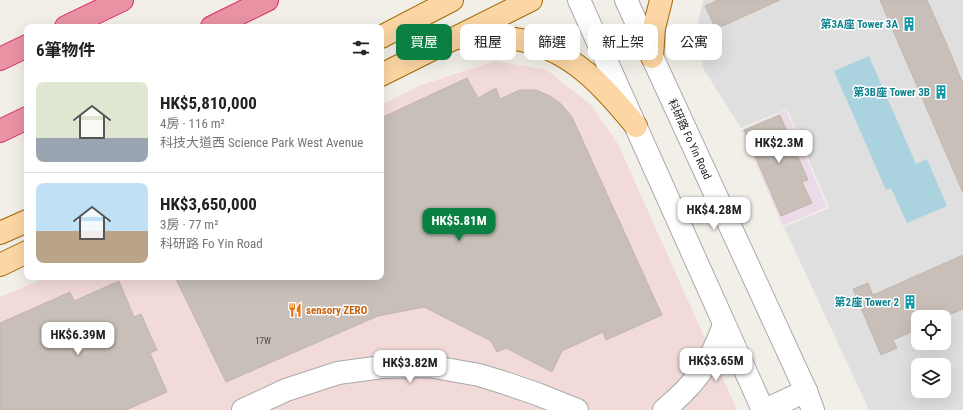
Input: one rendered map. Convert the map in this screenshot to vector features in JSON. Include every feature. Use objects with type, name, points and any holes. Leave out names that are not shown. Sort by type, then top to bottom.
[{"type":"highway","points":[[72,24],[122,0]]},
{"type":"highway","points":[[218,24],[267,0]]},
{"type":"highway","points":[[0,58],[24,47]]},
{"type":"highway","points":[[0,131],[24,119]]},
{"type":"main road","points":[[384,35],[452,0]]},
{"type":"main road","points":[[384,74],[531,0]]},
{"type":"main road","points":[[655,24],[661,0]]},
{"type":"main road","points":[[457,38],[495,37],[521,40],[547,48],[564,56],[587,72],[604,88],[636,126]]},
{"type":"main road","points":[[0,233],[24,222]]},
{"type":"main road","points":[[0,265],[24,253]]},
{"type":"street","points":[[579,0],[764,410],[810,401]]},
{"type":"street","name":"科研路 Fo Yin Road","points":[[626,0],[637,24]]},
{"type":"street","name":"科研路 Fo Yin Road","points":[[653,60],[810,401]]},
{"type":"street","points":[[664,410],[685,393],[703,371],[712,355],[724,324]]},
{"type":"street","points":[[243,410],[286,390],[338,373],[382,367],[429,366],[479,375],[537,394],[577,410]]},
{"type":"shaded area","points":[[703,0],[963,0],[963,410],[869,410],[784,227],[829,208],[787,109],[741,128],[704,70],[702,60],[722,60],[722,24],[698,24]]},
{"type":"shaded area","points":[[496,61],[547,70],[591,105],[618,144],[737,410],[0,410],[0,297],[41,280],[384,280],[384,104],[421,85]]},
{"type":"shaded area","points":[[786,110],[827,207],[783,226],[741,130]]},
{"type":"water","points":[[869,56],[916,164],[927,159],[947,206],[907,223],[891,188],[886,190],[834,71]]},
{"type":"building","points":[[718,0],[780,0],[722,26],[722,24],[714,24],[705,6]]},
{"type":"building","points":[[880,0],[927,0],[948,47],[963,84],[963,193]]},
{"type":"building","points":[[467,78],[478,98],[496,88],[500,99],[520,90],[536,90],[550,96],[561,104],[572,117],[662,315],[606,340],[603,332],[562,351],[552,372],[506,348],[497,352],[491,341],[424,307],[378,316],[226,382],[176,280],[384,280],[384,117]]},
{"type":"building","points":[[780,115],[808,180],[802,182],[812,203],[781,216],[744,130]]},
{"type":"building","name":"第2座 Tower 2","points":[[963,255],[963,309],[951,314],[951,310],[911,310],[911,332],[893,340],[897,348],[881,355],[853,289],[868,283],[873,295]]},
{"type":"building","points":[[119,281],[134,317],[141,314],[157,350],[150,353],[167,392],[126,410],[0,410],[0,323],[70,292],[74,301]]},
{"type":"place","name":"第3A座 Tower 3A","points":[[909,24]]},
{"type":"place","name":"第3B座 Tower 3B","points":[[941,92]]},
{"type":"place","name":"第2座 Tower 2","points":[[910,302]]},
{"type":"place","name":"sensory ZERO","points":[[295,310]]}]
